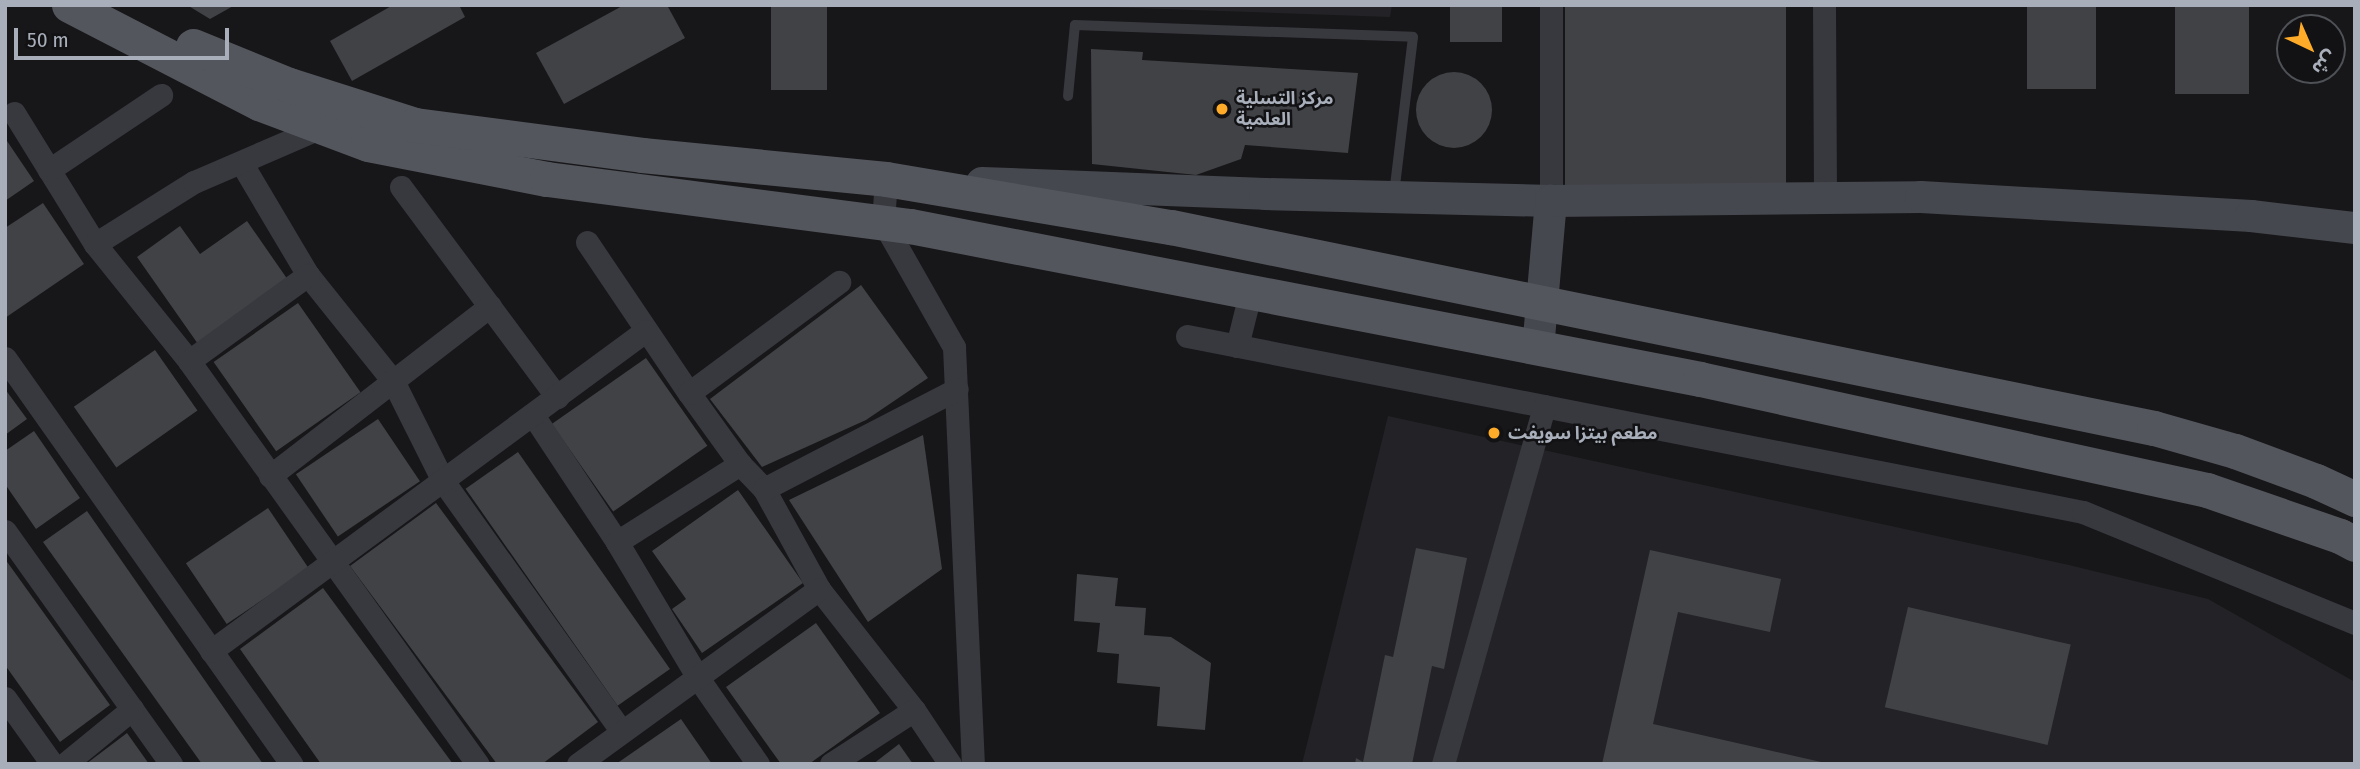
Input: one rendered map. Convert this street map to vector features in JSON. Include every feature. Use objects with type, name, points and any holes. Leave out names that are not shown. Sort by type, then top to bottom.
[{"type":"main road","points":[[69,5],[259,103],[368,144],[547,179],[883,222],[1700,379],[2207,489],[2340,536],[2355,544]]},
{"type":"main road","points":[[118,5],[202,50],[289,85],[415,125],[642,155],[886,179],[1171,227],[2154,428],[2235,451],[2316,481],[2355,499]]},
{"type":"street","points":[[1538,349],[1551,201],[1551,5]]},
{"type":"street","points":[[1824,5],[1825,199]]},
{"type":"street","points":[[49,170],[161,95]]},
{"type":"street","points":[[14,113],[95,244],[189,361],[478,764]]},
{"type":"street","points":[[95,244],[194,182],[243,164],[322,127]]},
{"type":"street","points":[[243,164],[308,275],[393,382],[443,481],[621,731]]},
{"type":"street","points":[[973,764],[954,347],[883,222],[886,179],[1551,201],[1921,197],[2251,216],[2355,229]]},
{"type":"street","points":[[401,187],[557,397]]},
{"type":"street","points":[[587,242],[689,393],[740,464],[764,489],[819,589],[914,709],[950,764]]},
{"type":"street","points":[[189,361],[308,275]]},
{"type":"street","points":[[689,393],[839,282]]},
{"type":"street","points":[[1237,346],[1250,294]]},
{"type":"street","points":[[270,476],[490,306]]},
{"type":"street","points":[[211,650],[645,331]]},
{"type":"street","points":[[1187,336],[2083,512],[2355,623]]},
{"type":"street","points":[[5,358],[291,764]]},
{"type":"street","points":[[764,489],[957,389]]},
{"type":"street","points":[[1443,764],[1544,406]]},
{"type":"street","points":[[533,415],[618,542],[698,678],[758,764]]},
{"type":"street","points":[[618,542],[740,464]]},
{"type":"street","points":[[5,531],[171,764]]},
{"type":"street","points":[[578,764],[819,589]]},
{"type":"street","points":[[5,698],[52,764]]},
{"type":"street","points":[[65,764],[132,709]]},
{"type":"street","points":[[831,764],[914,709]]},
{"type":"lane","points":[[1068,96],[1074,24],[1413,37],[1394,197]]},
{"type":"shaded area","points":[[1049,5],[1392,5],[1390,17]]},
{"type":"shaded area","points":[[1388,416],[2069,565],[2208,599],[2355,682],[2355,764],[1302,764]]},
{"type":"building","points":[[187,5],[235,5],[210,19]]},
{"type":"building","points":[[393,5],[459,5],[465,17],[352,81],[330,41]]},
{"type":"building","points":[[624,5],[667,5],[685,38],[564,104],[536,53]]},
{"type":"building","points":[[771,5],[827,5],[827,90],[771,90]]},
{"type":"building","points":[[1450,5],[1502,5],[1502,42],[1450,42]]},
{"type":"building","points":[[1565,5],[1786,5],[1786,187],[1565,187]]},
{"type":"building","points":[[2027,5],[2096,5],[2096,89],[2027,89]]},
{"type":"building","points":[[2175,5],[2249,5],[2249,94],[2175,94]]},
{"type":"building","name":"مركز التسلية العلمية","points":[[1091,49],[1143,52],[1142,60],[1358,73],[1348,153],[1245,145],[1241,159],[1196,175],[1092,164]]},
{"type":"building","points":[[1447,72],[1461,72],[1475,78],[1486,89],[1492,110],[1489,125],[1481,137],[1461,148],[1447,148],[1433,142],[1422,131],[1416,117],[1416,103],[1422,89],[1433,78]]},
{"type":"building","points":[[5,138],[34,181],[5,201]]},
{"type":"building","points":[[43,203],[84,264],[5,318],[5,228]]},
{"type":"building","points":[[247,221],[288,280],[198,344],[137,257],[180,226],[200,254]]},
{"type":"building","points":[[861,285],[928,378],[866,420],[762,467],[710,399]]},
{"type":"building","points":[[298,303],[361,392],[276,451],[214,362]]},
{"type":"building","points":[[155,350],[197,411],[116,467],[74,407]]},
{"type":"building","points":[[646,358],[707,446],[613,512],[552,424]]},
{"type":"building","points":[[5,389],[27,419],[5,435]]},
{"type":"building","points":[[378,419],[420,481],[338,537],[296,474]]},
{"type":"building","points":[[34,431],[80,498],[36,529],[5,484],[5,451]]},
{"type":"building","points":[[923,435],[942,569],[868,622],[789,500]]},
{"type":"building","points":[[518,452],[670,669],[618,706],[466,489]]},
{"type":"building","points":[[738,490],[803,583],[702,653],[672,609],[686,599],[652,551]]},
{"type":"building","points":[[436,503],[598,722],[542,764],[497,764],[350,566]]},
{"type":"building","points":[[268,508],[309,569],[227,624],[186,563]]},
{"type":"building","points":[[87,511],[263,764],[202,764],[43,542]]},
{"type":"building","points":[[1416,548],[1467,558],[1444,669],[1432,666],[1412,764],[1355,764],[1356,758],[1363,762],[1385,655],[1393,657]]},
{"type":"building","points":[[1650,550],[1781,579],[1770,632],[1678,612],[1653,724],[1830,764],[1602,764]]},
{"type":"building","points":[[5,559],[110,705],[60,742],[5,665]]},
{"type":"building","points":[[1077,574],[1118,578],[1115,606],[1146,608],[1144,635],[1171,637],[1211,663],[1205,730],[1157,726],[1160,687],[1117,683],[1119,654],[1097,652],[1100,623],[1074,621]]},
{"type":"building","points":[[323,588],[453,764],[321,764],[240,649]]},
{"type":"building","points":[[1908,607],[2071,645],[2048,745],[1885,707]]},
{"type":"building","points":[[816,623],[880,713],[809,764],[781,764],[726,687]]},
{"type":"building","points":[[681,719],[712,764],[616,764]]},
{"type":"building","points":[[127,733],[149,764],[86,764]]},
{"type":"building","points":[[899,744],[913,764],[873,764]]},
{"type":"place","name":"مركز التسلية العلمية","points":[[1222,109]]},
{"type":"place","name":"مطعم بيتزا سويفت","points":[[1494,433]]}]
